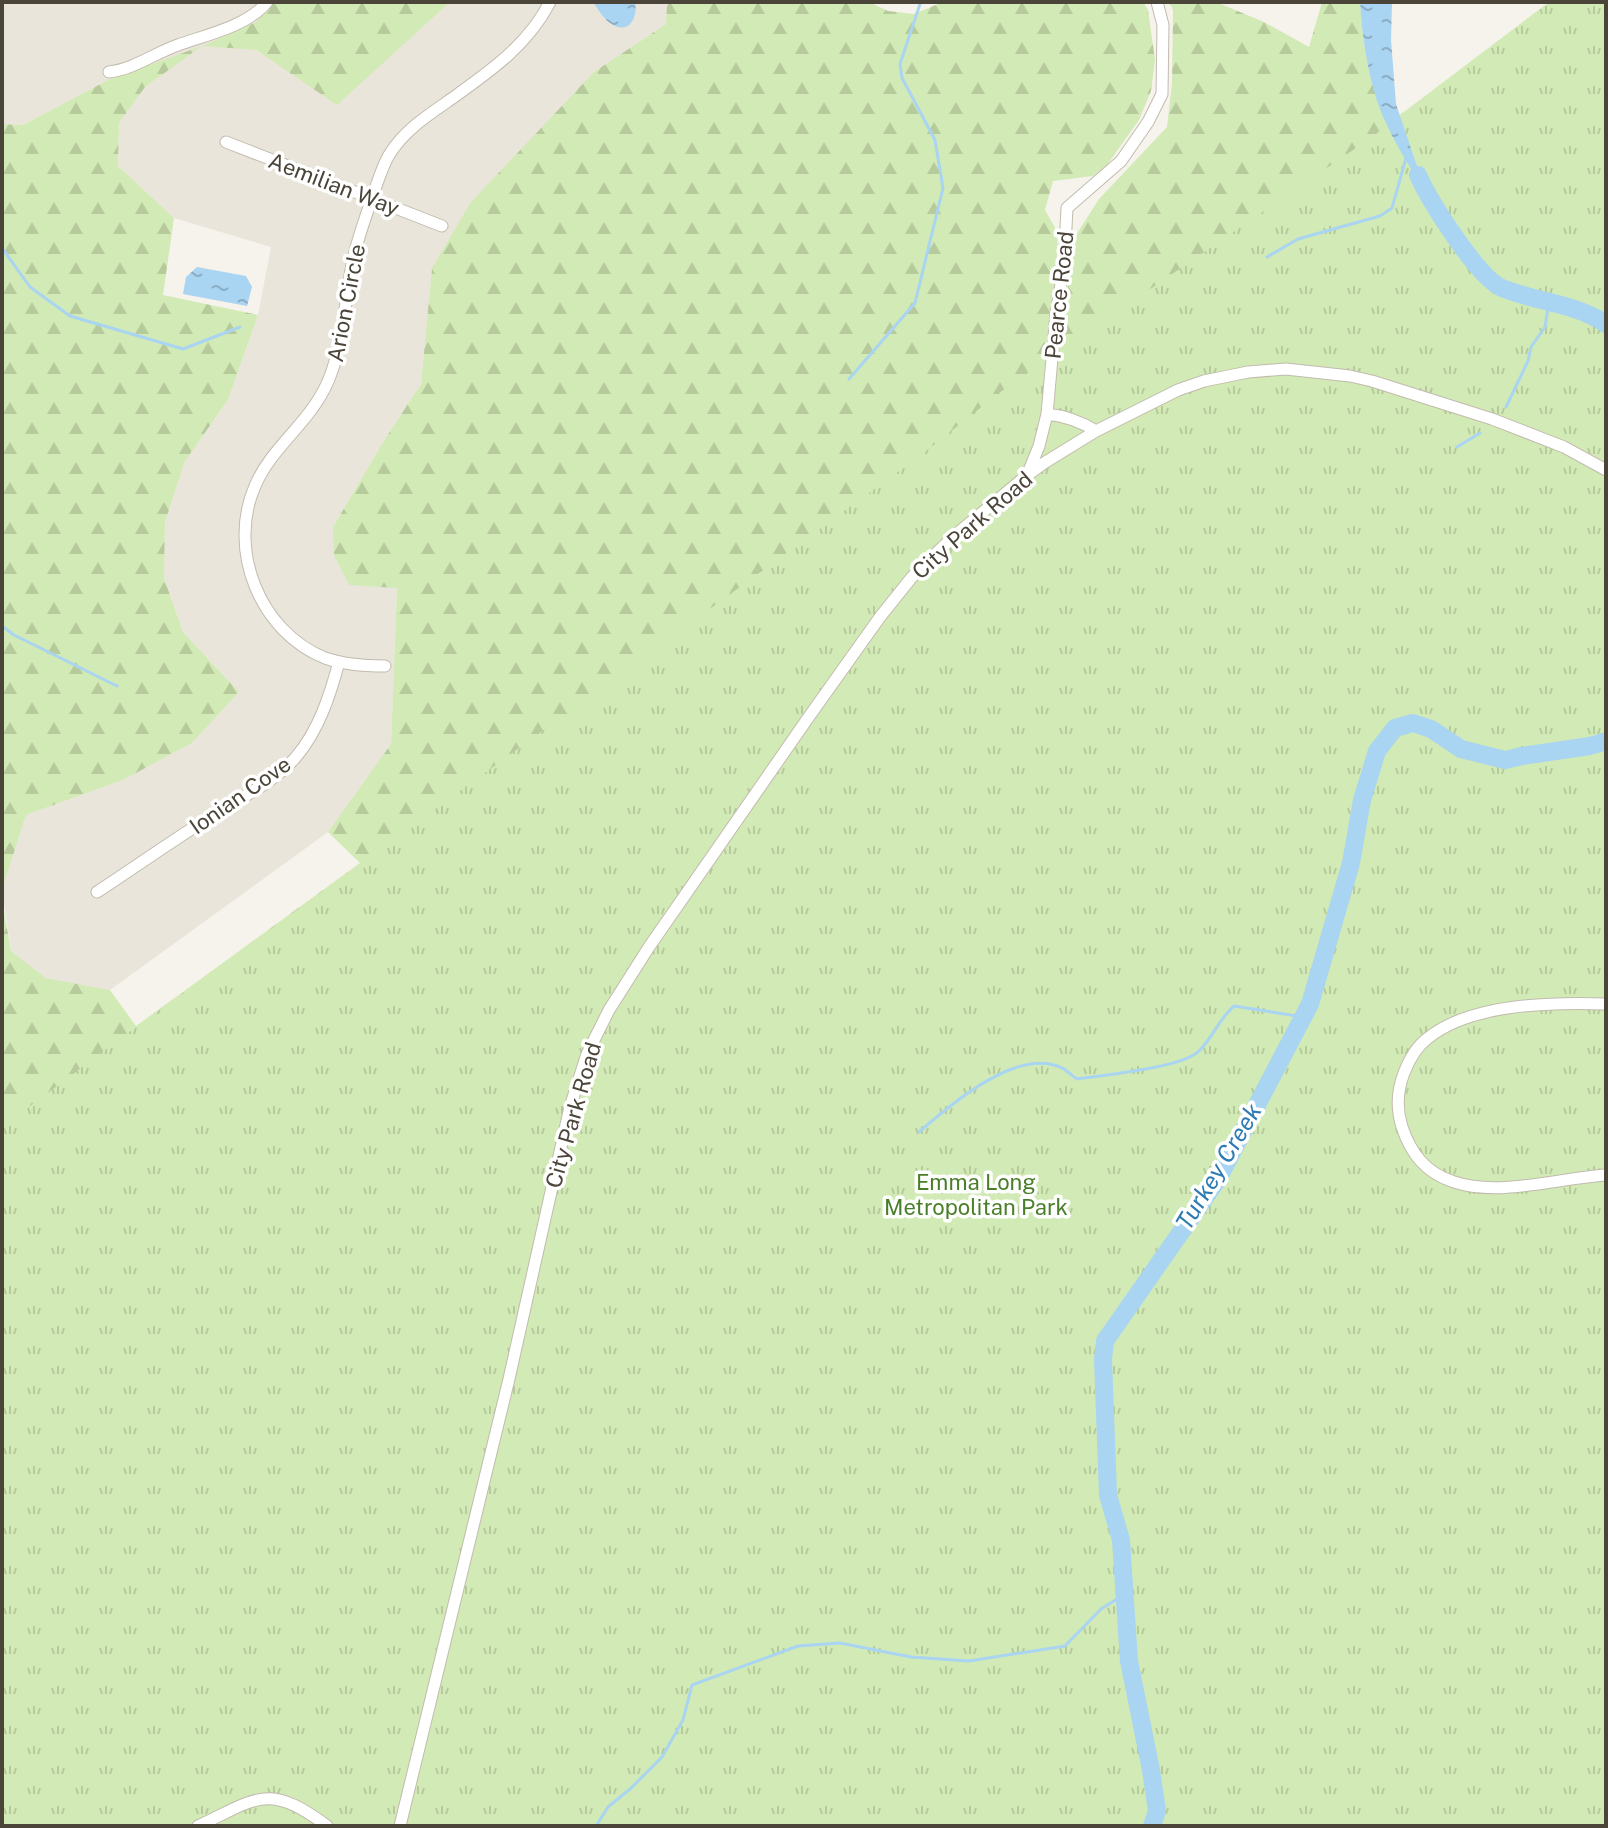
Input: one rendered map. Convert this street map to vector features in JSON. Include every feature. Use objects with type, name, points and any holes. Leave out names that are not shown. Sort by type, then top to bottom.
[{"type":"street","points":[[109,72],[208,36],[244,20],[267,2]]},
{"type":"street","name":"Arion Circle","points":[[385,666],[354,665],[327,658],[304,645],[270,613],[254,583],[246,554],[249,504],[260,475],[314,409],[331,376],[342,338],[354,254],[390,154],[417,123],[505,59],[533,28],[550,2]]},
{"type":"street","name":"Pearce Road","points":[[1025,477],[1039,446],[1047,414],[1056,314],[1064,266],[1067,208],[1121,161],[1148,122],[1162,94],[1163,25],[1157,2]]},
{"type":"street","name":"Aemilian Way","points":[[226,142],[442,226]]},
{"type":"street","name":"City Park Road","points":[[400,1826],[509,1379],[570,1107],[592,1043],[649,947],[893,599],[931,557],[1044,463],[1096,431],[1178,390],[1248,372],[1286,369],[1350,376],[1404,390],[1492,419],[1585,457],[1606,470]]},
{"type":"street","points":[[1047,414],[1066,416],[1096,431]]},
{"type":"street","name":"Ionian Cove","points":[[97,892],[276,775],[296,757],[317,724],[339,662]]},
{"type":"street","points":[[1606,1004],[1513,1007],[1462,1020],[1440,1030],[1419,1046],[1406,1068],[1398,1093],[1400,1120],[1410,1148],[1429,1170],[1454,1182],[1492,1189],[1606,1175]]},
{"type":"street","points":[[198,1826],[249,1802],[271,1797],[292,1803],[327,1826]]},
{"type":"shaded area","points":[[2,2],[272,2],[256,22],[204,45],[256,50],[337,104],[450,2],[667,2],[666,24],[594,72],[432,268],[421,384],[333,527],[397,587],[391,744],[328,832],[110,990],[46,978],[11,951],[2,890],[26,815],[123,780],[192,743],[239,692],[183,632],[164,578],[165,522],[185,461],[228,400],[258,315],[271,247],[174,218],[118,166],[119,123],[145,87],[198,48],[108,80],[23,125],[2,124]]},
{"type":"green space","points":[[272,2],[450,2],[337,105],[256,50],[202,46],[256,22]]},
{"type":"green space","name":"Emma Long Metropolitan Park","points":[[667,2],[869,2],[888,11],[914,14],[943,2],[1143,2],[1148,10],[1155,60],[1151,91],[1139,120],[1107,165],[1093,176],[1053,181],[1045,210],[1058,233],[1056,275],[1044,361],[1057,353],[1076,235],[1099,199],[1167,127],[1172,83],[1173,10],[1169,2],[1216,2],[1264,22],[1309,47],[1322,2],[1360,2],[1368,64],[1388,124],[1549,2],[1606,2],[1606,1826],[2,1826],[2,899],[11,951],[46,978],[110,990],[136,1026],[360,863],[328,832],[391,744],[397,588],[349,585],[334,555],[333,527],[421,384],[432,268],[471,202],[594,72],[666,24]]},
{"type":"green space","name":"Emma Long Metropolitan Park","points":[[1550,2],[1606,2],[1606,1826],[2,1826],[2,1127],[917,458],[1003,390],[1372,137]]},
{"type":"green space","points":[[202,46],[145,87],[119,123],[118,166],[174,218],[163,295],[258,315],[228,400],[185,461],[165,522],[164,578],[183,632],[239,692],[192,743],[123,780],[26,815],[2,890],[2,124],[23,125],[108,80]]},
{"type":"water","points":[[593,2],[635,2],[633,20],[627,27],[616,27],[605,19]]},
{"type":"water","points":[[1360,2],[1392,2],[1391,40],[1396,104],[1427,196],[1393,138],[1377,101],[1370,77]]},
{"type":"water","points":[[197,267],[246,276],[252,287],[247,306],[183,294],[186,277]]},
{"type":"waterway","points":[[849,379],[915,303],[943,188],[935,140],[902,78],[900,64],[920,4]]},
{"type":"waterway","points":[[1267,257],[1298,239],[1380,216],[1392,208],[1406,158]]},
{"type":"waterway","name":"Turkey Creek","points":[[1418,175],[1455,237],[1492,281],[1515,293],[1581,311],[1606,324]]},
{"type":"waterway","points":[[2,248],[30,287],[70,316],[183,349],[240,327]]},
{"type":"waterway","points":[[1506,407],[1528,361],[1531,347],[1545,327],[1549,302]]},
{"type":"waterway","points":[[1457,447],[1480,433]]},
{"type":"waterway","points":[[2,626],[14,635],[117,686]]},
{"type":"waterway","name":"Turkey Creek","points":[[1152,1826],[1157,1811],[1129,1661],[1121,1540],[1108,1495],[1105,1341],[1218,1179],[1310,1004],[1351,863],[1362,800],[1377,751],[1395,728],[1413,723],[1431,729],[1461,749],[1505,760],[1606,741]]},
{"type":"waterway","points":[[919,1132],[966,1094],[1006,1071],[1025,1065],[1044,1063],[1062,1068],[1077,1079],[1142,1070],[1177,1062],[1199,1051],[1234,1006],[1303,1017]]},
{"type":"waterway","points":[[596,1826],[608,1807],[662,1757],[683,1720],[692,1685],[798,1646],[840,1643],[911,1657],[969,1661],[1065,1646],[1101,1609],[1125,1594]]}]
